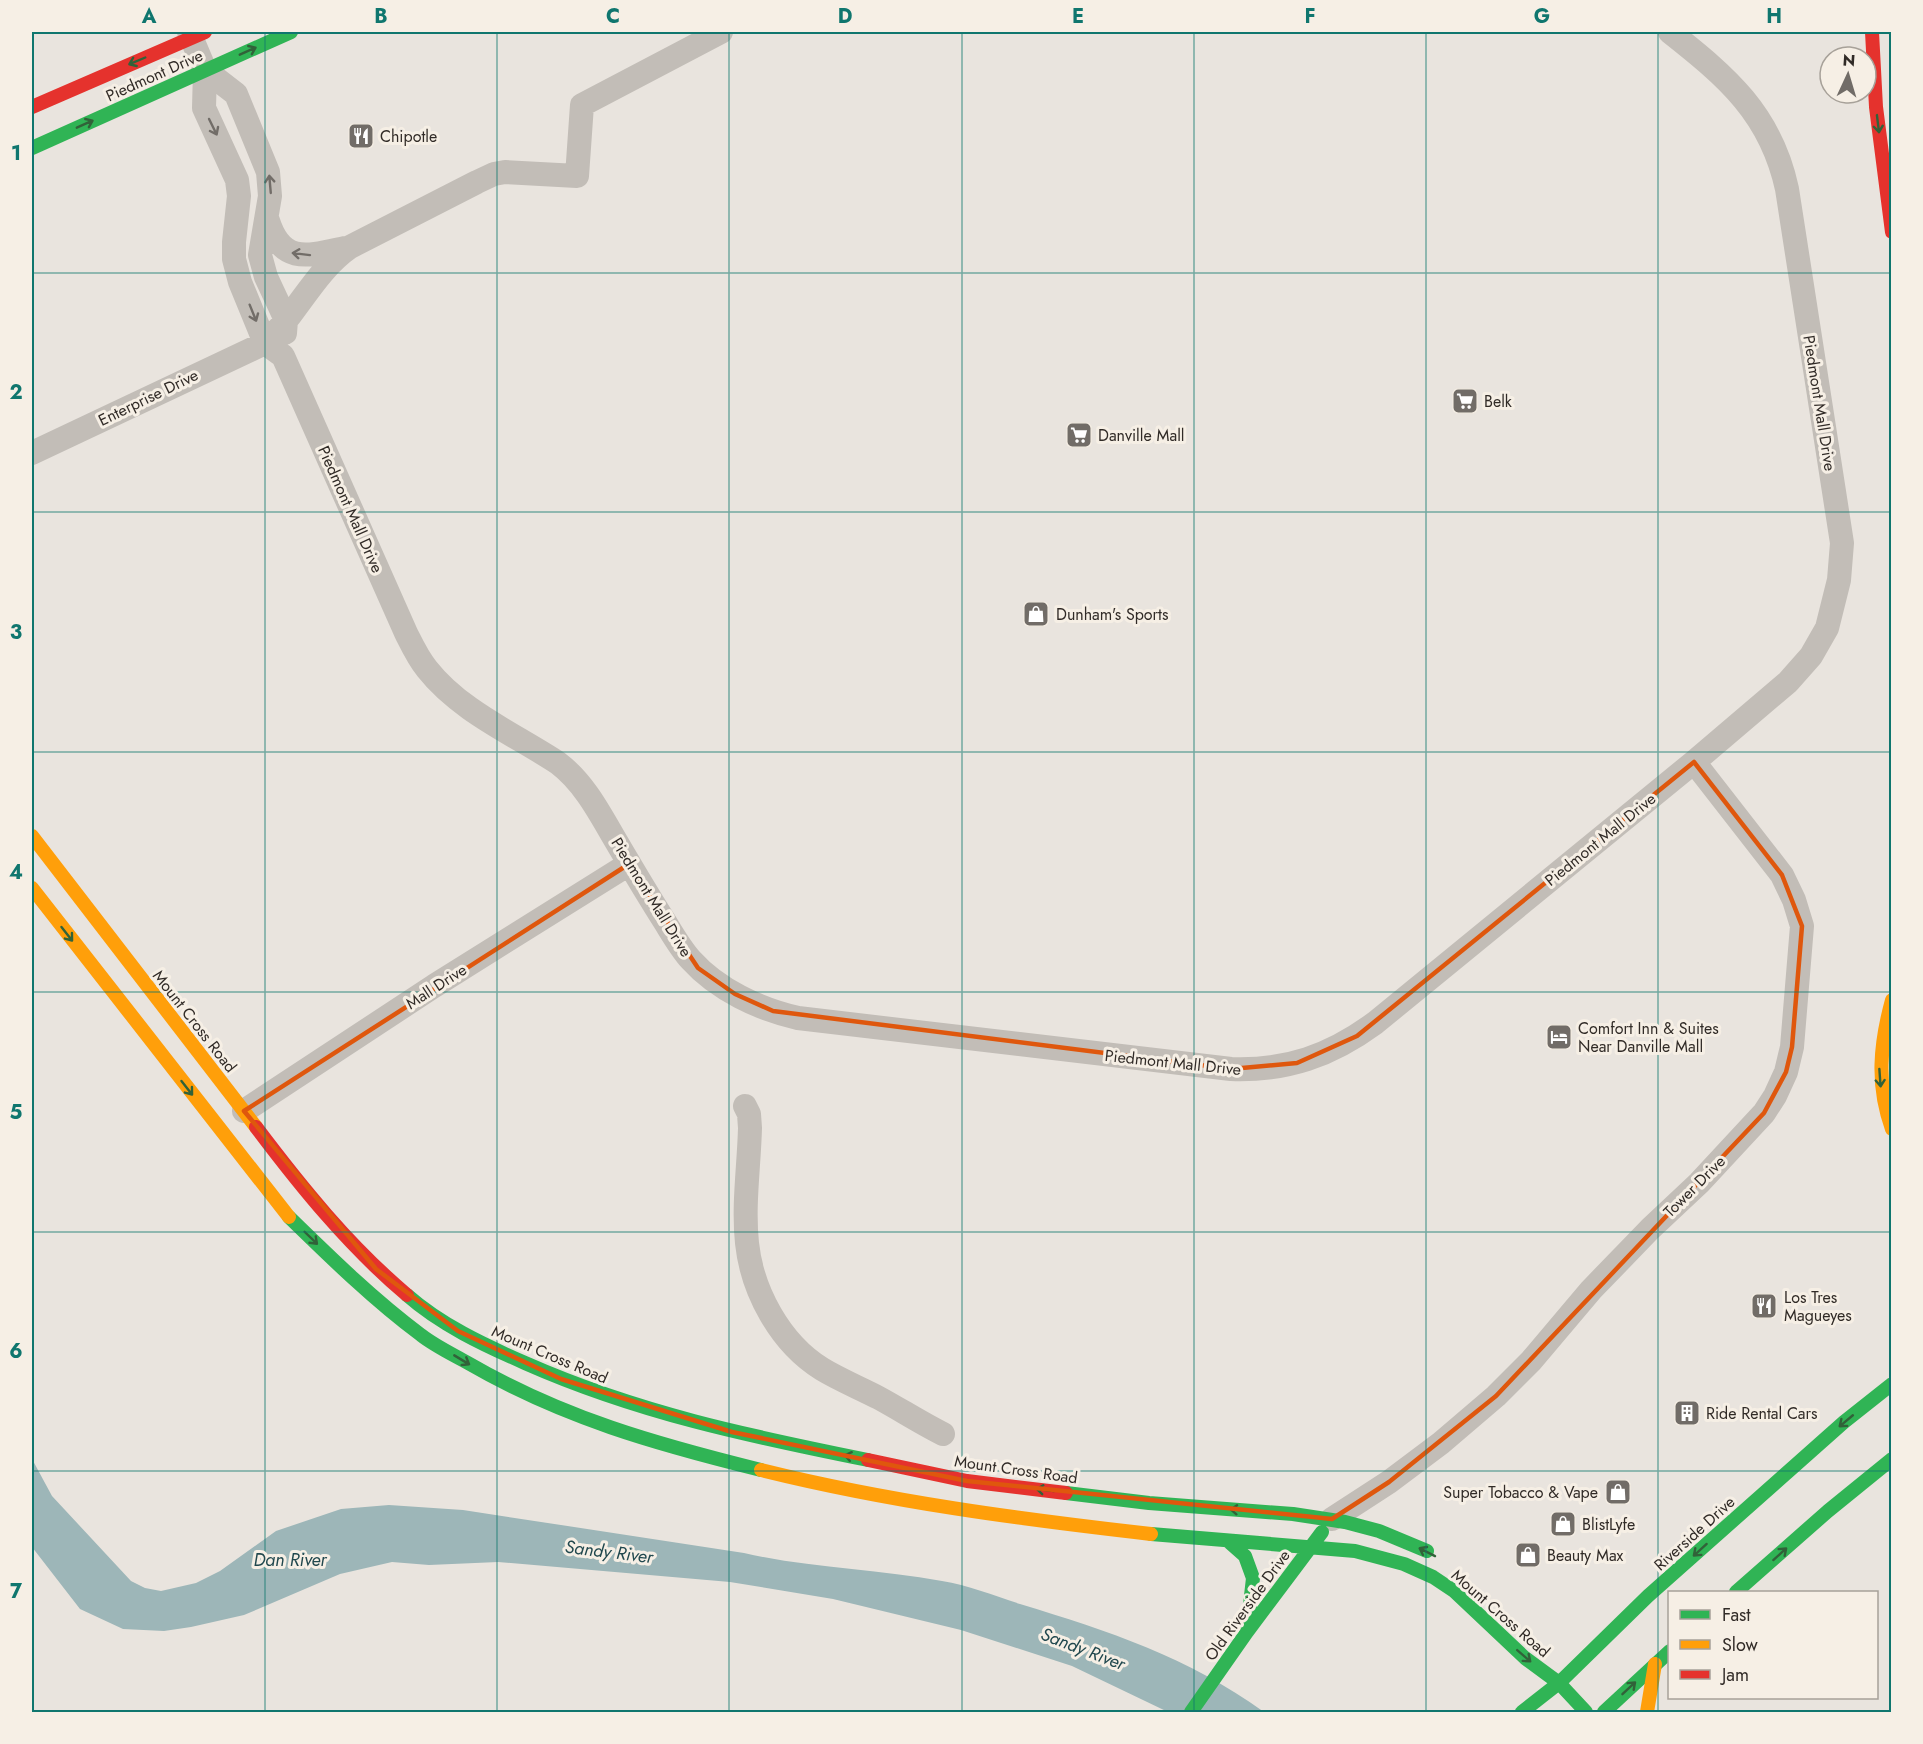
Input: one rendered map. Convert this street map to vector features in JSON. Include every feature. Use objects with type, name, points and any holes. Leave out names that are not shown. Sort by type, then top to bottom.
[{"type":"main road","name":"Piedmont Drive","points":[[32,148],[291,32]]},
{"type":"main road","points":[[1872,32],[1876,106],[1892,232]]},
{"type":"main road","name":"Piedmont Drive","points":[[32,107],[195,34]]},
{"type":"main road","name":"Mount Cross Road","points":[[32,836],[310,1196],[338,1229],[376,1269],[413,1301],[458,1331],[497,1352],[561,1379],[645,1409],[732,1432],[967,1481],[1149,1503],[1293,1514],[1332,1520],[1378,1531],[1417,1546],[1443,1560]]},
{"type":"main road","name":"Mount Cross Road","points":[[32,888],[287,1215],[346,1272],[422,1336],[480,1370],[577,1417],[703,1456],[821,1485],[890,1499],[1013,1518],[1176,1537],[1355,1551],[1380,1556],[1433,1577],[1454,1591],[1525,1658],[1559,1683]]},
{"type":"main road","points":[[1892,1000],[1884,1027],[1879,1063],[1882,1099],[1892,1129]]},
{"type":"main road","name":"Riverside Drive","points":[[1522,1713],[1559,1683],[1648,1596],[1844,1422],[1892,1383]]},
{"type":"main road","points":[[1738,1591],[1828,1511],[1890,1461]]},
{"type":"main road","name":"Old Riverside Drive","points":[[1191,1713],[1243,1638],[1332,1520]]},
{"type":"main road","points":[[1227,1541],[1245,1556],[1253,1578],[1243,1638]]},
{"type":"main road","name":"Mount Cross Road","points":[[1545,1654],[1559,1683]]},
{"type":"main road","points":[[1604,1713],[1668,1654]]},
{"type":"main road","points":[[1647,1713],[1655,1664]]},
{"type":"main road","points":[[1559,1683],[1586,1713]]},
{"type":"street","points":[[274,349],[286,320],[325,267],[350,247],[489,176],[511,172],[577,176],[582,105],[721,32]]},
{"type":"street","name":"Piedmont Mall Drive","points":[[205,70],[204,108],[238,184],[234,252],[237,270],[406,633],[422,662],[440,684],[457,699],[566,769],[590,797],[683,950],[698,968],[752,1004],[781,1014],[1231,1070],[1267,1069],[1308,1060],[1339,1047],[1364,1032],[1694,762],[1788,682],[1811,656],[1827,628],[1841,568],[1842,543],[1781,162],[1763,125],[1741,94],[1722,74],[1670,32]]},
{"type":"street","points":[[195,34],[205,70],[236,94],[270,181],[268,221],[260,251],[262,265],[286,320]]},
{"type":"street","points":[[268,221],[280,245],[295,254],[308,255],[350,247]]},
{"type":"street","name":"Enterprise Drive","points":[[32,453],[274,349]]},
{"type":"street","name":"Tower Drive","points":[[1332,1520],[1389,1482],[1443,1441],[1496,1396],[1531,1361],[1591,1290],[1699,1183],[1764,1113],[1775,1096],[1786,1072],[1792,1047],[1802,926],[1794,900],[1782,875],[1694,762]]},
{"type":"street","name":"Mall Drive","points":[[244,1111],[434,986],[629,864]]},
{"type":"street","points":[[745,1106],[750,1128],[746,1225],[748,1248],[761,1293],[776,1322],[799,1350],[821,1368],[943,1434]]},
{"type":"highlighted area","points":[[1694,762],[1782,875],[1802,926],[1792,1047],[1786,1072],[1764,1113],[1496,1396],[1389,1482],[1332,1519],[967,1481],[732,1432],[561,1379],[458,1331],[376,1269],[244,1111],[629,864],[698,968],[735,994],[773,1011],[1231,1069],[1297,1063],[1357,1036]]},
{"type":"water","name":"Dan River","points":[[32,1459],[52,1496],[131,1581],[145,1588],[161,1591],[196,1583],[220,1571],[276,1531],[341,1509],[389,1505],[463,1510],[793,1562],[917,1577],[962,1585],[1147,1648],[1206,1676],[1264,1712],[1168,1712],[1072,1666],[961,1630],[833,1599],[730,1582],[498,1562],[429,1565],[392,1562],[340,1574],[244,1615],[164,1631],[123,1629],[80,1609],[32,1547]]},
{"type":"traffic: fast","points":[[32,148],[291,32]]},
{"type":"traffic: fast","points":[[289,1217],[386,1308],[426,1339],[504,1382],[539,1399],[611,1427],[684,1450],[761,1470]]},
{"type":"traffic: fast","points":[[407,1295],[448,1325],[567,1381],[694,1421],[868,1460]]},
{"type":"traffic: fast","points":[[1522,1712],[1559,1683],[1648,1596],[1844,1422],[1892,1384]]},
{"type":"traffic: fast","points":[[1737,1591],[1828,1511],[1892,1459]]},
{"type":"traffic: fast","points":[[1066,1493],[1149,1503],[1293,1514],[1345,1522],[1379,1531],[1427,1551]]},
{"type":"traffic: fast","points":[[1191,1712],[1322,1532]]},
{"type":"traffic: fast","points":[[1151,1534],[1355,1551],[1404,1564],[1433,1577],[1454,1591],[1525,1658],[1559,1683],[1586,1712]]},
{"type":"traffic: fast","points":[[1228,1541],[1245,1556],[1253,1578],[1247,1631]]},
{"type":"traffic: fast","points":[[1604,1712],[1668,1653]]},
{"type":"traffic: slow","points":[[32,836],[256,1127]]},
{"type":"traffic: slow","points":[[32,888],[289,1217]]},
{"type":"traffic: slow","points":[[1892,1000],[1885,1033],[1882,1064],[1884,1096],[1892,1129]]},
{"type":"traffic: slow","points":[[761,1470],[906,1500],[1151,1534]]},
{"type":"traffic: slow","points":[[1647,1712],[1655,1664]]},
{"type":"traffic: jam","points":[[32,107],[205,32]]},
{"type":"traffic: jam","points":[[1872,32],[1876,107],[1892,232]]},
{"type":"traffic: jam","points":[[256,1127],[327,1216],[365,1257],[407,1295]]},
{"type":"traffic: jam","points":[[868,1460],[967,1481],[1066,1493]]},
{"type":"place","name":"Chipotle","points":[[361,136]]},
{"type":"place","name":"Belk","points":[[1465,401]]},
{"type":"place","name":"Danville Mall","points":[[1079,435]]},
{"type":"place","name":"Dunham's Sports","points":[[1036,614]]},
{"type":"place","name":"Comfort Inn & Suites Near Danville Mall","points":[[1559,1037]]},
{"type":"place","name":"Los Tres Magueyes","points":[[1764,1306]]},
{"type":"place","name":"Ride Rental Cars","points":[[1687,1413]]},
{"type":"place","name":"Super Tobacco & Vape","points":[[1618,1492]]},
{"type":"place","name":"BlistLyfe","points":[[1563,1524]]},
{"type":"place","name":"Beauty Max","points":[[1528,1555]]},
{"type":"water label","name":"Sandy River","points":[[609,1552]]},
{"type":"water label","name":"Sandy River","points":[[1083,1649]]}]
